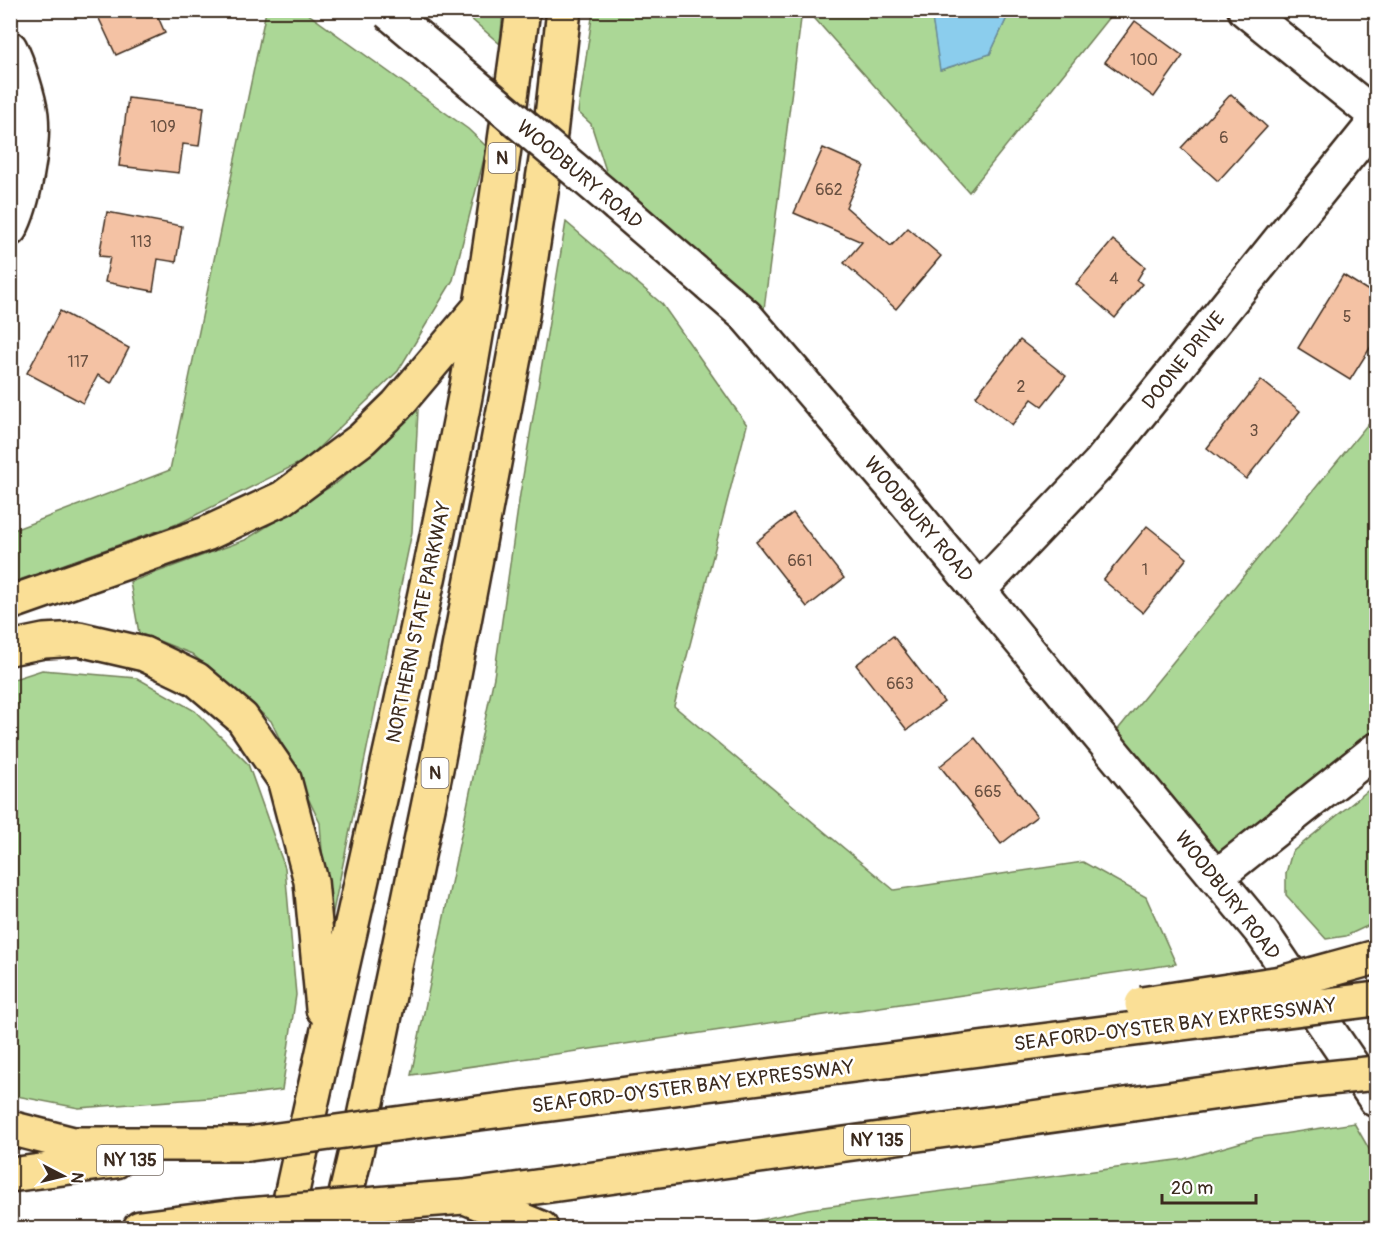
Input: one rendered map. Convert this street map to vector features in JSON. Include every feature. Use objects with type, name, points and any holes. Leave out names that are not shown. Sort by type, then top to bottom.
[{"type":"highway","name":"NORTHERN STATE PARKWAY","points":[[284,1228],[428,581],[463,410],[481,305],[523,10]]},
{"type":"highway","name":"N","points":[[338,1228],[362,1126],[437,764],[522,315],[550,134],[564,10]]},
{"type":"highway","points":[[10,603],[206,534],[283,498],[362,439],[397,405],[481,305]]},
{"type":"highway","points":[[10,648],[44,641],[79,639],[144,654],[196,679],[243,718],[284,779],[287,790],[310,881],[326,1037]]},
{"type":"highway","points":[[1150,1015],[1377,957]]},
{"type":"highway","name":"SEAFORD-OYSTER BAY EXPRESSWAY","points":[[10,1175],[784,1074],[1150,1015],[1377,999]]},
{"type":"highway","name":"NY 135","points":[[140,1228],[236,1216],[464,1197],[1291,1082],[1377,1073]]},
{"type":"highway","points":[[10,1128],[73,1144],[249,1144]]},
{"type":"highway","points":[[464,1197],[541,1228]]},
{"type":"highway","points":[[177,1228],[236,1216]]},
{"type":"main road","points":[[1245,10],[1377,116]]},
{"type":"main road","name":"WOODBURY ROAD","points":[[387,11],[746,316],[899,494],[1263,934],[1377,1100]]},
{"type":"main road","points":[[10,48],[31,115],[30,155],[16,219],[10,229]]},
{"type":"main road","name":"DOONE DRIVE","points":[[979,590],[1099,464],[1377,121]]},
{"type":"main road","points":[[1216,877],[1377,750]]},
{"type":"green space","points":[[266,11],[304,11],[468,129],[487,147],[453,280],[398,371],[307,459],[180,523],[11,583],[11,531],[170,470]]},
{"type":"green space","points":[[462,11],[503,11],[500,44]]},
{"type":"green space","points":[[593,11],[802,11],[761,333],[617,205],[591,124],[578,112]]},
{"type":"green space","points":[[808,11],[931,11],[941,70],[990,54],[1010,11],[1114,11],[969,192]]},
{"type":"green space","points":[[566,222],[662,304],[747,425],[674,706],[894,890],[1083,862],[1146,897],[1176,964],[411,1075],[494,677],[520,494]]},
{"type":"green space","points":[[418,410],[412,532],[328,936],[320,823],[271,721],[192,654],[139,633],[130,582],[245,540],[338,482]]},
{"type":"green space","points":[[1376,414],[1376,748],[1216,877],[1106,744]]},
{"type":"green space","points":[[42,670],[137,678],[195,711],[248,764],[285,868],[296,995],[282,1090],[79,1108],[11,1095],[11,680]]},
{"type":"green space","points":[[1376,784],[1376,922],[1346,936],[1326,939],[1286,895],[1286,873],[1292,852]]},
{"type":"green space","points":[[1354,1123],[1376,1161],[1376,1220],[1251,1228],[724,1228],[808,1209],[1184,1159],[1256,1138]]},
{"type":"water","points":[[931,10],[1010,11],[990,54],[940,70]]},
{"type":"building","points":[[95,10],[155,10],[165,33],[116,55]]},
{"type":"building","points":[[1135,21],[1183,56],[1154,97],[1105,62]]},
{"type":"building","points":[[1231,94],[1267,127],[1218,181],[1181,148]]},
{"type":"building","points":[[128,98],[204,107],[199,146],[183,144],[179,173],[119,166]]},
{"type":"building","points":[[823,148],[864,166],[846,207],[891,246],[908,228],[941,256],[896,309],[844,263],[862,242],[794,213]]},
{"type":"building","points":[[107,212],[182,226],[176,262],[158,259],[153,291],[105,282],[110,257],[99,256]]},
{"type":"building","points":[[1113,240],[1145,267],[1137,280],[1142,284],[1115,318],[1076,284]]},
{"type":"building","points":[[1343,275],[1377,296],[1377,337],[1350,380],[1298,348]]},
{"type":"building","points":[[60,311],[129,348],[111,383],[98,375],[83,403],[27,373]]},
{"type":"building","points":[[1020,340],[1066,376],[1042,406],[1032,399],[1012,425],[976,396]]},
{"type":"building","points":[[1261,380],[1300,411],[1246,479],[1207,448]]},
{"type":"building","points":[[793,513],[844,578],[807,607],[756,542]]},
{"type":"building","points":[[1147,526],[1187,558],[1143,613],[1103,580]]},
{"type":"building","points":[[893,636],[944,702],[907,730],[856,665]]},
{"type":"building","points":[[975,738],[1037,816],[1001,844],[940,766]]}]
